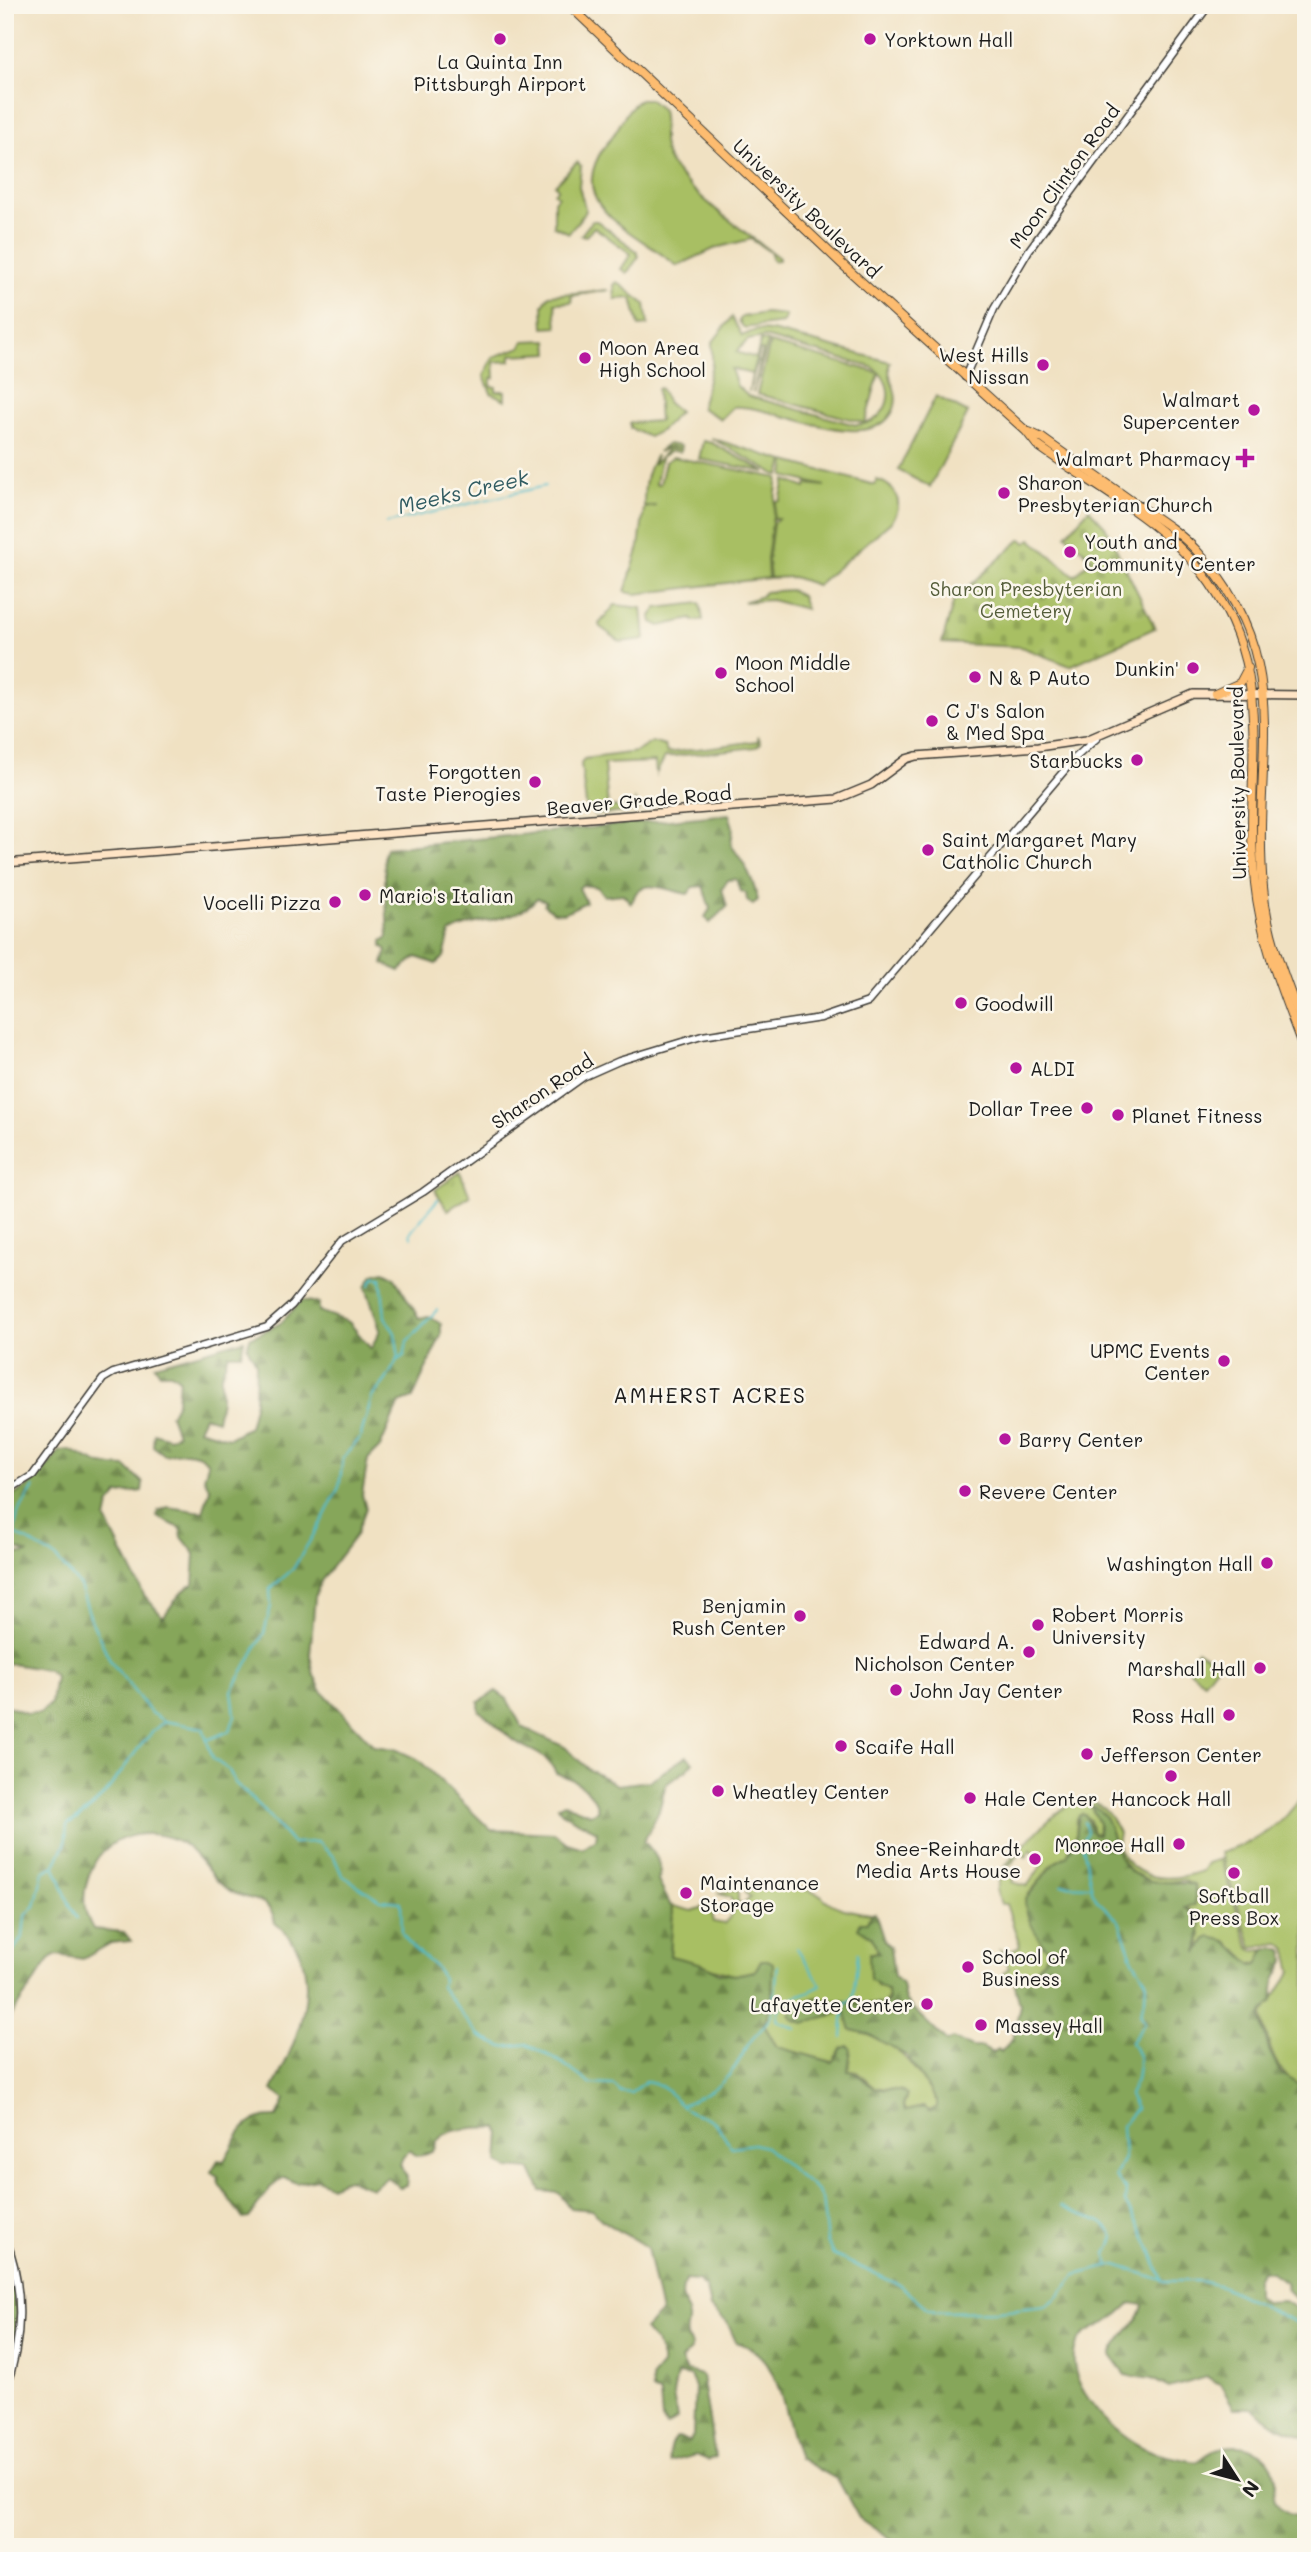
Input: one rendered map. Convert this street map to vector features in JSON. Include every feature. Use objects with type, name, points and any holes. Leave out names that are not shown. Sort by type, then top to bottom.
[{"type":"main road","name":"University Boulevard","points":[[569,5],[1026,431],[1037,446],[1146,520],[1190,558],[1227,612],[1248,668],[1253,695],[1252,845],[1256,897],[1267,946],[1306,1055]]},
{"type":"main road","name":"University Boulevard","points":[[1026,431],[1042,438],[1156,516],[1196,550],[1224,585],[1246,627],[1257,660],[1263,695],[1263,888],[1273,938],[1306,1034]]},
{"type":"main road","points":[[1215,694],[1240,683],[1248,668]]},
{"type":"main road","name":"Beaver Grade Road","points":[[5,863],[837,799],[871,785],[906,759],[916,756],[1038,747],[1098,737],[1170,702],[1193,694],[1306,695]]},
{"type":"street","name":"Moon Clinton Road","points":[[965,377],[999,300],[1029,250],[1209,5]]},
{"type":"street","name":"Sharon Road","points":[[5,1492],[33,1475],[103,1379],[113,1373],[267,1327],[292,1305],[342,1241],[423,1192],[583,1077],[619,1061],[702,1036],[821,1018],[868,1002],[1075,758],[1098,737]]},
{"type":"street","points":[[5,2237],[18,2283],[19,2313],[17,2346],[5,2390]]},
{"type":"green space","points":[[640,99],[649,99],[662,110],[663,145],[674,169],[701,196],[779,258],[779,260],[773,261],[770,252],[751,239],[716,248],[677,266],[606,213],[596,198],[592,181],[596,161],[627,112]]},
{"type":"green space","points":[[577,162],[581,166],[579,187],[586,211],[569,233],[554,226],[554,201],[558,196],[554,193],[558,188],[555,185]]},
{"type":"green space","points":[[592,221],[597,221],[638,252],[638,258],[627,273],[621,269],[631,254],[594,227],[586,236],[581,235]]},
{"type":"green space","points":[[617,282],[645,304],[648,325],[639,326],[632,298],[615,299],[614,285]]},
{"type":"green space","points":[[609,290],[571,296],[572,302],[555,303],[557,327],[544,328],[543,305],[549,295]]},
{"type":"green space","points":[[765,313],[786,315],[783,323],[744,328],[739,321],[742,317]]},
{"type":"green space","points":[[732,317],[742,336],[756,330],[772,331],[890,362],[889,373],[896,396],[894,409],[882,423],[865,430],[820,426],[750,408],[733,407],[721,419],[701,408],[712,364],[712,343]],"holes":[[[764,337],[874,368],[887,385],[887,403],[876,418],[856,425],[748,396],[737,386],[731,369],[752,374],[749,392],[760,350],[763,350],[753,393],[768,342],[761,340],[752,373],[756,358],[736,352],[748,340]]]},
{"type":"green space","points":[[548,340],[549,353],[511,355],[511,361],[494,362],[495,378],[491,378],[491,386],[496,387],[496,391],[505,391],[505,400],[491,393],[484,376],[493,357],[521,347],[524,341]]},
{"type":"green space","points":[[770,343],[879,373],[865,423],[757,394]]},
{"type":"green space","points":[[660,388],[668,403],[679,412],[662,430],[649,437],[630,428],[630,423],[659,421],[657,389]]},
{"type":"green space","points":[[936,396],[968,413],[930,487],[898,470]]},
{"type":"green space","points":[[711,438],[784,461],[780,475],[775,474]]},
{"type":"green space","points":[[703,441],[712,443],[766,472],[699,459]]},
{"type":"green space","points":[[668,444],[681,446],[680,452],[671,451],[661,457],[656,484],[660,484],[665,462],[673,457],[778,478],[767,559],[768,578],[636,594],[625,592],[639,547],[644,508],[656,506],[644,506],[649,468],[656,455],[653,465],[669,448],[679,449],[670,447],[658,452]]},
{"type":"green space","points":[[786,461],[875,485],[877,480],[890,487],[897,497],[898,509],[891,522],[817,585],[793,577],[770,578],[768,561],[773,523],[778,519],[773,518],[776,501],[780,501],[785,480],[806,488],[807,484],[825,486],[784,476]]},
{"type":"green space","name":"Sharon Presbyterian Cemetery","points":[[1089,509],[1105,526],[1155,628],[1070,666],[1021,647],[942,643],[954,600],[1021,539],[1026,543],[1031,539],[1075,576],[1092,558],[1066,535]]},
{"type":"green space","points":[[790,590],[801,596],[806,609],[771,600],[743,602],[762,596],[764,592]]},
{"type":"green space","points":[[700,603],[703,620],[692,619],[660,626],[652,622],[651,616],[657,608]]},
{"type":"green space","points":[[615,605],[642,608],[645,639],[621,642],[600,627],[599,624]]},
{"type":"green space","points":[[758,736],[761,743],[756,747],[665,757],[656,774],[655,762],[604,764],[608,807],[634,807],[635,802],[638,811],[593,815],[602,812],[593,812],[586,805],[581,764],[584,759],[636,752],[652,742],[665,746],[667,753],[758,741]]},
{"type":"green space","points":[[729,814],[733,827],[731,845],[748,871],[758,900],[753,905],[747,901],[746,893],[740,891],[736,879],[728,880],[722,889],[727,907],[710,923],[705,917],[710,909],[703,886],[693,887],[688,894],[654,886],[647,887],[636,893],[631,903],[623,894],[604,896],[597,887],[582,885],[579,888],[586,902],[564,913],[554,912],[544,905],[546,901],[537,898],[518,912],[472,924],[450,933],[444,957],[436,964],[416,957],[400,971],[383,964],[387,950],[382,946],[382,941],[388,937],[384,855],[386,848]]},
{"type":"green space","points":[[460,1172],[470,1196],[448,1210],[435,1190]]},
{"type":"green space","points":[[384,1272],[394,1277],[419,1318],[428,1316],[441,1324],[441,1335],[413,1398],[399,1403],[380,1447],[368,1459],[362,1495],[366,1508],[356,1535],[321,1581],[315,1597],[310,1655],[314,1675],[321,1690],[374,1746],[395,1749],[419,1760],[491,1830],[554,1833],[567,1843],[583,1848],[596,1839],[597,1831],[562,1813],[558,1806],[565,1804],[590,1814],[598,1810],[592,1796],[570,1778],[556,1773],[542,1756],[506,1734],[479,1711],[479,1702],[496,1691],[507,1699],[522,1727],[565,1747],[589,1770],[617,1785],[649,1781],[687,1756],[693,1762],[687,1770],[666,1784],[659,1811],[644,1841],[657,1859],[660,1869],[658,1881],[673,1910],[670,1956],[703,1964],[719,1973],[734,1975],[755,1971],[761,1960],[773,1963],[772,2000],[764,2025],[777,2047],[832,2062],[842,2048],[848,2046],[851,2049],[848,2071],[876,2088],[907,2094],[903,2106],[905,2111],[924,2107],[930,2111],[937,2107],[937,2101],[907,2056],[868,2034],[851,2030],[845,2011],[804,2023],[794,2020],[790,2014],[797,2006],[817,1997],[831,2002],[884,2005],[888,2002],[887,1990],[870,1979],[869,1953],[878,1953],[872,1937],[858,1928],[861,1922],[867,1922],[871,1914],[875,1913],[884,1941],[890,1947],[894,1977],[902,1984],[905,2001],[947,2042],[952,2039],[993,2053],[998,2049],[1001,2052],[1013,2038],[1020,2005],[1013,1977],[1033,1972],[1050,1952],[1030,1921],[1025,1900],[1054,1863],[1067,1856],[1076,1836],[1079,1814],[1085,1814],[1093,1833],[1098,1834],[1099,1824],[1091,1805],[1105,1817],[1118,1854],[1129,1870],[1146,1880],[1195,1886],[1195,1905],[1184,1907],[1201,1919],[1198,1953],[1206,1939],[1211,1937],[1226,1941],[1253,1965],[1258,1964],[1265,1950],[1274,1947],[1283,1950],[1285,1961],[1275,1980],[1273,2001],[1262,2013],[1261,2019],[1269,2050],[1281,2073],[1306,2089],[1306,2299],[1296,2299],[1287,2290],[1285,2282],[1271,2272],[1261,2271],[1256,2279],[1256,2295],[1266,2302],[1284,2301],[1306,2315],[1306,2437],[1279,2427],[1252,2408],[1234,2408],[1220,2384],[1207,2377],[1169,2388],[1152,2379],[1125,2375],[1111,2355],[1119,2340],[1138,2317],[1143,2305],[1131,2303],[1111,2320],[1085,2334],[1075,2349],[1074,2363],[1077,2377],[1093,2405],[1116,2430],[1140,2446],[1160,2454],[1197,2462],[1215,2450],[1230,2446],[1248,2448],[1263,2455],[1273,2469],[1274,2498],[1277,2504],[1290,2515],[1306,2517],[1306,2547],[902,2547],[859,2518],[838,2480],[799,2458],[773,2374],[764,2360],[752,2349],[736,2342],[727,2322],[710,2308],[706,2288],[697,2281],[685,2280],[683,2287],[682,2297],[688,2318],[687,2334],[691,2351],[681,2360],[687,2371],[702,2375],[715,2457],[708,2460],[696,2455],[670,2462],[670,2450],[674,2441],[679,2437],[689,2442],[693,2436],[695,2387],[690,2376],[677,2374],[673,2395],[677,2419],[666,2426],[662,2420],[660,2394],[652,2390],[651,2378],[662,2365],[662,2359],[656,2342],[644,2330],[661,2313],[647,2248],[610,2226],[593,2210],[570,2208],[559,2193],[541,2191],[531,2170],[508,2168],[498,2162],[498,2128],[474,2128],[447,2133],[437,2142],[432,2152],[416,2156],[410,2150],[400,2165],[407,2177],[406,2186],[400,2188],[387,2177],[372,2188],[347,2179],[331,2186],[318,2179],[296,2183],[284,2177],[270,2188],[249,2218],[243,2219],[219,2184],[218,2176],[211,2172],[218,2160],[224,2161],[238,2135],[249,2124],[256,2120],[277,2117],[285,2100],[272,2090],[299,2027],[305,2004],[306,1982],[302,1960],[292,1940],[275,1923],[269,1908],[260,1901],[225,1888],[193,1852],[175,1840],[148,1834],[134,1835],[109,1846],[99,1856],[92,1868],[85,1892],[89,1922],[93,1929],[124,1932],[131,1941],[111,1943],[83,1959],[57,1955],[51,1958],[5,2024],[5,1705],[26,1713],[40,1713],[51,1703],[55,1676],[48,1670],[5,1663],[5,1556],[28,1553],[5,1545],[5,1499],[22,1491],[36,1479],[59,1451],[70,1450],[101,1465],[126,1467],[143,1483],[142,1491],[118,1494],[109,1505],[106,1520],[144,1595],[163,1617],[180,1594],[193,1585],[195,1554],[182,1537],[180,1528],[157,1517],[158,1511],[168,1507],[203,1512],[210,1489],[204,1478],[208,1463],[204,1458],[189,1452],[165,1455],[153,1446],[154,1433],[169,1438],[177,1434],[170,1415],[177,1402],[179,1379],[171,1373],[160,1373],[155,1365],[244,1340],[241,1354],[228,1354],[221,1376],[221,1400],[217,1420],[204,1416],[198,1429],[229,1438],[249,1427],[255,1401],[256,1362],[247,1347],[250,1338],[281,1323],[302,1300],[319,1303],[319,1311],[349,1322],[371,1349],[380,1330],[366,1287],[373,1275]]},
{"type":"green space","points":[[1197,1650],[1218,1664],[1204,1682],[1186,1667]]},
{"type":"green space","points":[[1303,1794],[1306,1795],[1306,2094],[1280,2068],[1267,2039],[1262,2015],[1292,1971],[1286,1948],[1280,1943],[1252,1947],[1220,1853],[1267,1831],[1287,1815]]},
{"type":"green space","points":[[1086,1798],[1098,1804],[1110,1817],[1119,1833],[1121,1853],[1133,1867],[1142,1872],[1161,1877],[1182,1876],[1202,1871],[1207,1863],[1220,1859],[1249,1947],[1254,1951],[1265,1950],[1258,1964],[1249,1963],[1238,1950],[1203,1943],[1198,1953],[1201,1933],[1195,1913],[1184,1906],[1196,1892],[1195,1886],[1183,1880],[1157,1884],[1131,1872],[1119,1856],[1109,1825],[1090,1806],[1100,1824],[1098,1834],[1093,1833],[1090,1820],[1082,1813],[1077,1818],[1076,1836],[1067,1856],[1054,1863],[1028,1895],[1043,1945],[1048,1948],[1049,1955],[1033,1972],[1009,1980],[1003,1975],[1009,1968],[1000,1950],[1007,1952],[1020,1946],[1006,1904],[1001,1904],[996,1890],[1000,1877],[1004,1878],[1016,1869],[1012,1882],[1027,1886],[1045,1861],[1031,1850],[1026,1857],[1021,1852],[1011,1864],[1005,1866],[1054,1816],[1065,1807]]},
{"type":"green space","points":[[788,1883],[821,1895],[837,1906],[871,1914],[866,1933],[872,1937],[879,1950],[870,1954],[877,1986],[883,1987],[889,1994],[884,2005],[814,1998],[830,2016],[846,2011],[851,2030],[866,2033],[892,2046],[912,2065],[937,2102],[937,2108],[930,2111],[923,2107],[905,2111],[903,2106],[906,2099],[903,2091],[873,2087],[857,2072],[848,2071],[846,2068],[850,2060],[842,2048],[832,2062],[777,2047],[764,2025],[773,1988],[759,1967],[755,1971],[734,1975],[670,1956],[673,1906],[692,1911],[706,1906],[711,1910],[714,1922],[724,1924],[736,1909],[730,1897],[717,1893],[738,1890],[738,1903],[742,1905],[751,1897],[745,1893],[747,1887]]},
{"type":"green space","points":[[5,2237],[15,2278],[17,2314],[5,2390]]},
{"type":"waterway","name":"Meeks Creek","points":[[387,523],[545,486]]},
{"type":"waterway","points":[[411,1237],[410,1233],[438,1199]]},
{"type":"waterway","points":[[207,1740],[230,1731],[235,1715],[232,1691],[264,1633],[271,1606],[270,1589],[293,1569],[323,1519],[339,1487],[343,1458],[360,1438],[372,1397],[399,1357],[395,1333],[385,1317],[381,1278],[374,1278],[370,1285]]},
{"type":"waterway","points":[[399,1360],[404,1356],[407,1342],[437,1310]]},
{"type":"waterway","points":[[34,1487],[18,1513],[14,1533],[55,1557],[80,1586],[92,1622],[111,1662],[151,1713],[164,1721],[203,1728],[213,1759],[229,1770],[235,1783],[259,1805],[292,1843],[317,1842],[334,1857],[342,1875],[380,1900],[401,1902],[402,1933],[412,1947],[437,1968],[442,1979],[441,1987],[479,2036],[503,2047],[527,2044],[562,2063],[590,2084],[614,2085],[621,2092],[631,2093],[646,2081],[655,2083],[684,2108],[713,2121],[732,2147],[754,2144],[765,2147],[822,2198],[827,2242],[833,2255],[900,2285],[927,2308],[937,2312],[997,2311],[1046,2306],[1058,2297],[1075,2275],[1116,2265],[1165,2281],[1200,2281],[1221,2286],[1306,2327]]},
{"type":"waterway","points":[[77,1918],[54,1866],[65,1845],[67,1825],[95,1804],[163,1722]]},
{"type":"waterway","points":[[1084,1822],[1087,1832],[1082,1841],[1092,1890],[1097,1900],[1119,1921],[1132,1958],[1146,1980],[1145,1999],[1140,2013],[1145,2023],[1131,2042],[1139,2058],[1136,2080],[1129,2095],[1136,2109],[1122,2125],[1124,2158],[1115,2177],[1126,2190],[1125,2203],[1146,2239],[1161,2279]]},
{"type":"waterway","points":[[5,1964],[23,1936],[25,1916],[35,1906],[43,1872],[54,1866]]},
{"type":"waterway","points":[[1062,1885],[1091,1886]]},
{"type":"waterway","points":[[796,2029],[777,2020],[781,2006],[821,1985],[797,1948]]},
{"type":"waterway","points":[[842,2037],[844,2005],[853,1999],[858,1953]]},
{"type":"waterway","points":[[682,2105],[722,2082],[766,2024],[774,2003],[778,1965]]},
{"type":"waterway","points":[[1061,2206],[1098,2220],[1110,2230],[1114,2238],[1107,2254],[1108,2265]]},
{"type":"place","name":"La Quinta Inn Pittsburgh Airport","points":[[500,39]]},
{"type":"place","name":"Yorktown Hall","points":[[870,39]]},
{"type":"place","name":"Moon Area High School","points":[[585,358]]},
{"type":"place","name":"West Hills Nissan","points":[[1043,365]]},
{"type":"place","name":"Walmart Supercenter","points":[[1254,410]]},
{"type":"place","name":"Walmart Pharmacy","points":[[1245,458]]},
{"type":"place","name":"Sharon Presbyterian Church","points":[[1004,493]]},
{"type":"place","name":"Youth and Community Center","points":[[1070,552]]},
{"type":"place","name":"Dunkin'","points":[[1193,668]]},
{"type":"place","name":"Moon Middle School","points":[[721,673]]},
{"type":"place","name":"N & P Auto","points":[[975,677]]},
{"type":"place","name":"C J's Salon & Med Spa","points":[[932,721]]},
{"type":"place","name":"Starbucks","points":[[1137,760]]},
{"type":"place","name":"Forgotten Taste Pierogies","points":[[535,782]]},
{"type":"place","name":"Saint Margaret Mary Catholic Church","points":[[928,850]]},
{"type":"place","name":"Mario's Italian","points":[[365,895]]},
{"type":"place","name":"Vocelli Pizza","points":[[335,902]]},
{"type":"place","name":"Goodwill","points":[[961,1003]]},
{"type":"place","name":"ALDI","points":[[1016,1068]]},
{"type":"place","name":"Dollar Tree","points":[[1087,1108]]},
{"type":"place","name":"Planet Fitness","points":[[1118,1115]]},
{"type":"place","name":"UPMC Events Center","points":[[1224,1361]]},
{"type":"place","name":"Barry Center","points":[[1005,1439]]},
{"type":"place","name":"Revere Center","points":[[965,1491]]},
{"type":"place","name":"Washington Hall","points":[[1267,1563]]},
{"type":"place","name":"Benjamin Rush Center","points":[[800,1616]]},
{"type":"place","name":"Robert Morris University","points":[[1038,1625]]},
{"type":"place","name":"Edward A. Nicholson Center","points":[[1029,1652]]},
{"type":"place","name":"Marshall Hall","points":[[1260,1668]]},
{"type":"place","name":"John Jay Center","points":[[896,1690]]},
{"type":"place","name":"Ross Hall","points":[[1229,1715]]},
{"type":"place","name":"Scaife Hall","points":[[841,1746]]},
{"type":"place","name":"Jefferson Center","points":[[1087,1754]]},
{"type":"place","name":"Hancock Hall","points":[[1171,1776]]},
{"type":"place","name":"Wheatley Center","points":[[718,1791]]},
{"type":"place","name":"Hale Center","points":[[970,1798]]},
{"type":"place","name":"Monroe Hall","points":[[1179,1844]]},
{"type":"place","name":"Snee-Reinhardt Media Arts House","points":[[1035,1859]]},
{"type":"place","name":"Softball Press Box","points":[[1234,1873]]},
{"type":"place","name":"Maintenance Storage","points":[[686,1893]]},
{"type":"place","name":"School of Business","points":[[968,1967]]},
{"type":"place","name":"Lafayette Center","points":[[927,2004]]},
{"type":"place","name":"Massey Hall","points":[[981,2025]]},
{"type":"district","name":"AMHERST ACRES","points":[[710,1394]]}]
